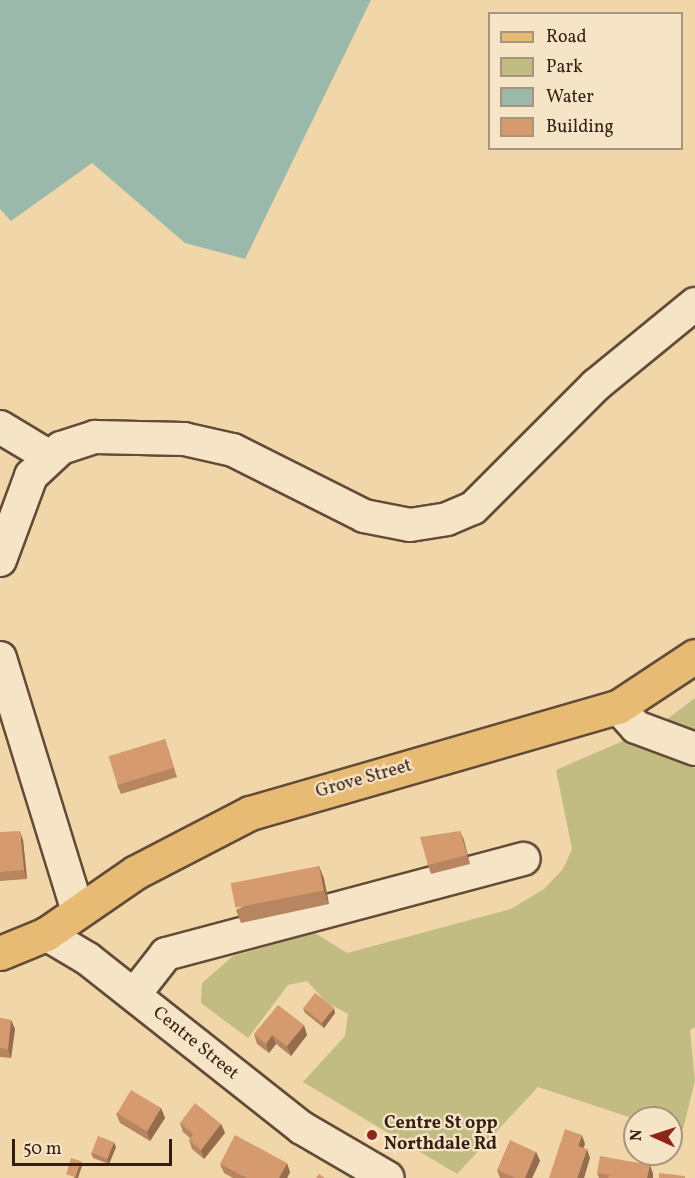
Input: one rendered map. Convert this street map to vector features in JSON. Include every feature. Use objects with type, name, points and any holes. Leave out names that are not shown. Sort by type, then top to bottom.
[{"type":"main road","name":"Grove Street","points":[[46,934],[76,909],[178,848],[250,813],[618,706],[695,656]]},
{"type":"main road","points":[[0,953],[46,934]]},
{"type":"street","points":[[0,560],[20,498],[31,476],[50,457],[77,440],[94,437],[184,439],[233,450],[283,471],[318,496],[364,516],[410,525],[447,519],[473,508],[596,385],[695,304]]},
{"type":"street","points":[[3,431],[50,457]]},
{"type":"street","points":[[0,658],[76,909]]},
{"type":"street","points":[[618,706],[636,727],[695,750]]},
{"type":"street","points":[[134,995],[166,954],[524,859]]},
{"type":"street","name":"Centre Street","points":[[46,934],[134,995],[302,1128],[388,1178]]},
{"type":"green space","points":[[695,698],[695,733],[662,722],[666,720]]},
{"type":"green space","points":[[632,737],[695,768],[695,1027],[690,1030],[695,1081],[683,1129],[683,1106],[623,1106],[623,1115],[538,1087],[457,1174],[303,1082],[345,1036],[348,1014],[326,1002],[307,981],[288,985],[248,1038],[201,1003],[202,983],[233,956],[315,933],[347,953],[511,909],[544,889],[563,869],[572,849],[556,770]]},
{"type":"water","points":[[0,0],[371,0],[245,259],[185,243],[92,163],[11,221],[0,209]]},
{"type":"building","points":[[165,739],[174,768],[117,785],[109,756]]},
{"type":"building","points":[[20,831],[24,870],[0,872],[0,832]]},
{"type":"building","points":[[460,831],[467,855],[428,865],[420,837]]},
{"type":"building","points":[[319,866],[324,891],[235,908],[231,883]]},
{"type":"building","points":[[315,993],[334,1008],[322,1023],[303,1008]]},
{"type":"building","points":[[278,1005],[304,1025],[287,1046],[272,1035],[266,1044],[254,1034]]},
{"type":"building","points":[[0,1018],[11,1020],[8,1049],[0,1048]]},
{"type":"building","points":[[131,1090],[161,1108],[147,1131],[117,1113]]},
{"type":"building","points":[[195,1103],[221,1124],[201,1150],[189,1140],[193,1134],[180,1123]]},
{"type":"building","points":[[565,1129],[582,1135],[578,1146],[587,1149],[577,1178],[549,1178]]},
{"type":"building","points":[[235,1135],[287,1163],[279,1178],[247,1178],[220,1164]]},
{"type":"building","points":[[98,1136],[114,1142],[107,1159],[92,1153]]},
{"type":"building","points":[[510,1140],[536,1152],[525,1178],[516,1178],[497,1170]]},
{"type":"building","points":[[600,1156],[623,1160],[623,1166],[650,1166],[647,1178],[608,1178],[609,1175],[597,1173]]},
{"type":"building","points":[[71,1158],[81,1161],[76,1177],[66,1174]]},
{"type":"building","points":[[659,1173],[685,1176],[685,1178],[659,1178]]},
{"type":"place","name":"Centre St opp Northdale Rd","points":[[372,1135]]}]
